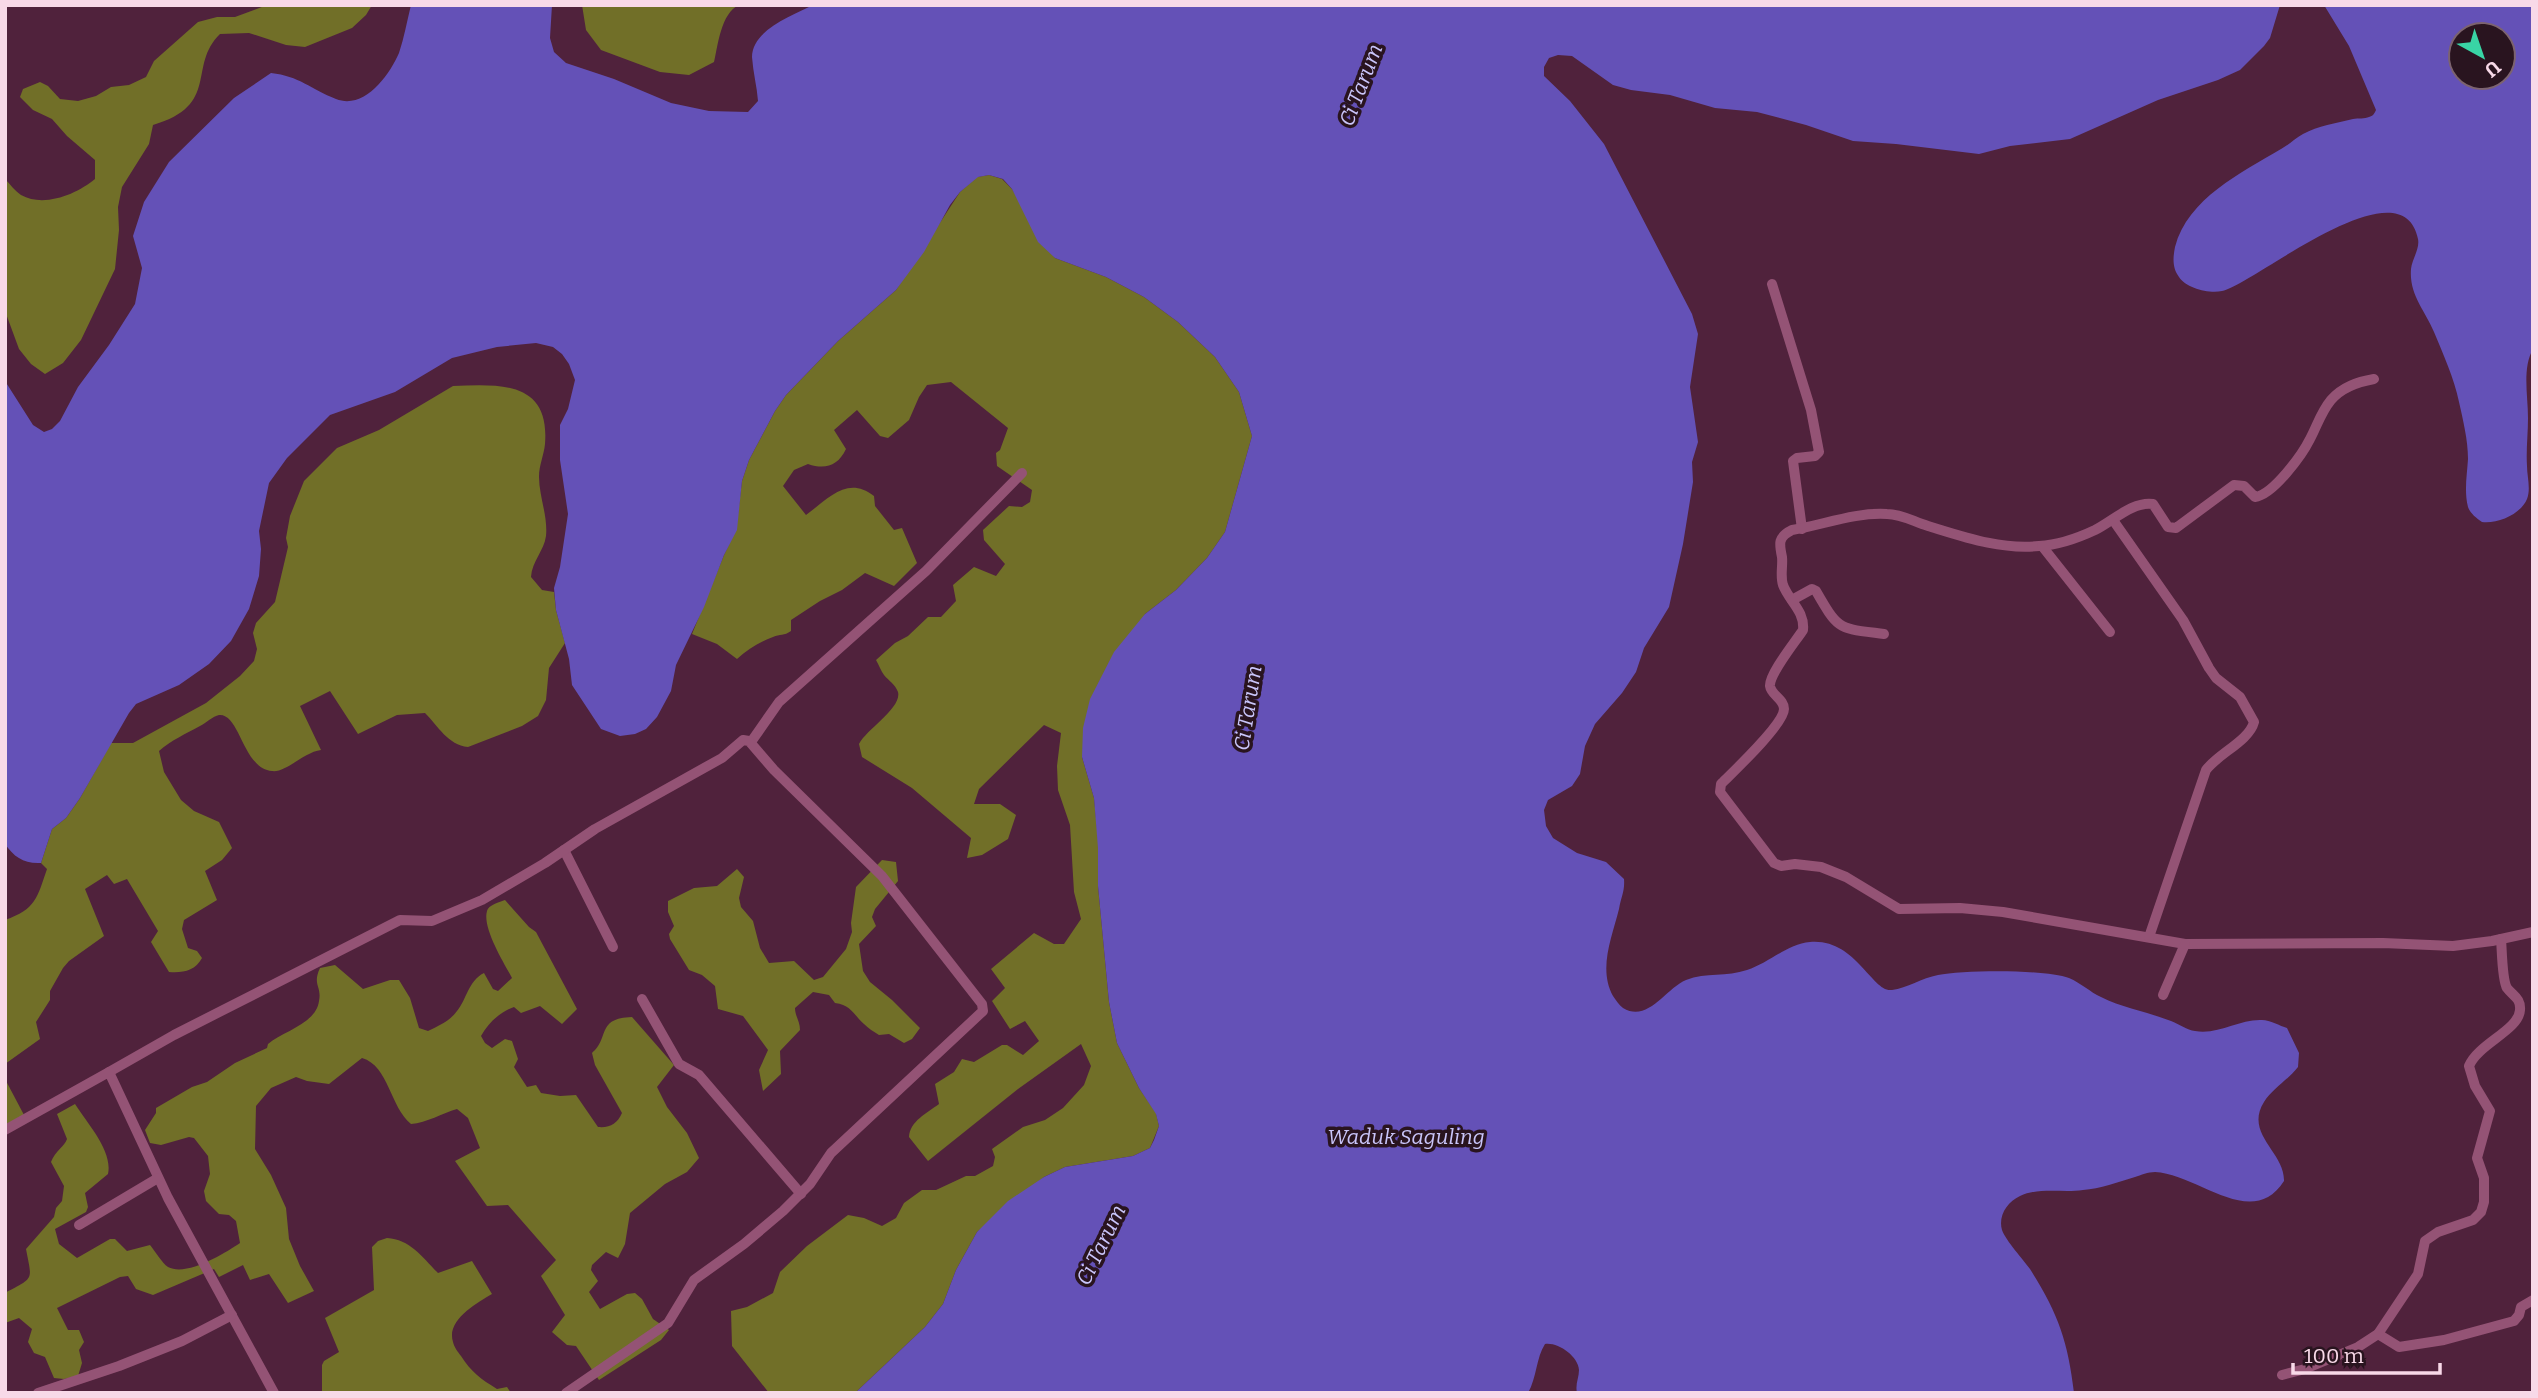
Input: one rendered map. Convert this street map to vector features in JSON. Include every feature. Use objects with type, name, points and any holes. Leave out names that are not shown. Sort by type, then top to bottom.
[{"type":"street","points":[[1772,284],[1811,410],[1819,452],[1815,456],[1793,461],[1802,529]]},
{"type":"street","points":[[2374,379],[2356,383],[2332,399],[2301,452],[2274,487],[2260,497],[2250,494],[2244,486],[2234,485],[2175,528],[2168,527],[2156,506],[2143,503],[2074,538],[2021,548],[1975,540],[1888,513],[1869,514],[1784,534],[1779,545],[1783,585],[1804,622],[1803,629],[1770,683],[1770,688],[1784,705],[1784,710],[1770,732],[1719,788],[1774,863],[1781,866],[1806,864],[1829,870],[1846,877],[1899,909],[1960,908],[2003,912],[2185,944],[2383,943],[2453,946],[2533,932]]},
{"type":"street","points":[[751,742],[779,702],[926,571],[1022,473]]},
{"type":"street","points":[[2113,520],[2176,609],[2208,668],[2240,697],[2254,722],[2252,730],[2214,759],[2206,770],[2149,937]]},
{"type":"street","points":[[2042,546],[2110,632]]},
{"type":"street","points":[[1792,600],[1812,589],[1837,624],[1849,629],[1885,634]]},
{"type":"street","points":[[5,1130],[186,1029],[400,920],[432,921],[482,900],[660,791],[722,758],[743,740],[751,742],[774,770],[882,876],[984,1006],[984,1011],[831,1153],[801,1194],[744,1244],[694,1280],[668,1323],[566,1393]]},
{"type":"street","points":[[564,849],[613,947]]},
{"type":"street","points":[[2282,1376],[2358,1347],[2378,1334],[2418,1273],[2425,1241],[2438,1232],[2473,1220],[2483,1208],[2484,1178],[2477,1158],[2490,1111],[2475,1086],[2469,1066],[2477,1052],[2515,1021],[2520,1010],[2519,1001],[2504,981],[2501,939]]},
{"type":"street","points":[[2163,995],[2185,944]]},
{"type":"street","points":[[642,999],[679,1064],[699,1075],[801,1194]]},
{"type":"street","points":[[109,1072],[158,1178],[274,1393]]},
{"type":"street","points":[[79,1225],[158,1178]]},
{"type":"street","points":[[2378,1334],[2399,1347],[2444,1340],[2514,1321],[2521,1307],[2533,1300]]},
{"type":"street","points":[[38,1393],[119,1366],[182,1341],[232,1315]]},
{"type":"shaded area","points":[[267,5],[372,5],[352,28],[305,47],[286,45],[249,33],[220,34],[210,46],[200,84],[188,107],[174,117],[153,125],[149,144],[122,187],[118,207],[119,230],[115,269],[81,340],[63,363],[45,374],[31,364],[19,349],[5,311],[5,179],[21,195],[30,199],[60,198],[95,179],[95,160],[52,119],[33,110],[20,97],[23,89],[40,82],[48,86],[60,99],[78,101],[96,96],[111,87],[129,85],[146,77],[154,61],[198,22],[217,17],[235,17]]},
{"type":"shaded area","points":[[582,5],[739,5],[724,22],[714,62],[689,75],[660,72],[601,50],[586,30]]},
{"type":"shaded area","points":[[989,175],[1002,179],[1012,189],[1055,258],[1106,277],[1144,297],[1178,322],[1215,357],[1239,392],[1252,436],[1225,532],[1207,558],[1176,590],[1145,614],[1082,757],[1094,798],[1099,848],[1098,886],[1109,1002],[1117,1043],[1139,1088],[1156,1113],[1159,1126],[1150,1148],[1133,1156],[1065,1167],[1044,1177],[977,1232],[956,1270],[943,1304],[925,1327],[855,1393],[769,1393],[732,1346],[731,1311],[747,1307],[773,1293],[780,1272],[807,1246],[848,1215],[882,1226],[896,1218],[904,1203],[922,1190],[936,1190],[966,1176],[975,1176],[993,1166],[995,1157],[992,1149],[1023,1127],[1045,1120],[1063,1108],[1084,1085],[1091,1066],[1081,1044],[1018,1089],[928,1161],[909,1137],[912,1126],[939,1104],[935,1084],[954,1072],[962,1059],[974,1062],[1002,1045],[1007,1045],[1023,1055],[1039,1041],[1025,1021],[1010,1029],[992,1001],[1005,988],[991,969],[1034,933],[1054,944],[1064,944],[1081,919],[1074,892],[1070,825],[1058,790],[1057,766],[1061,733],[1044,725],[979,789],[974,804],[1000,804],[1016,815],[1008,839],[982,855],[967,858],[971,838],[912,788],[862,757],[859,744],[890,712],[898,698],[897,689],[884,675],[876,660],[928,617],[941,617],[956,601],[953,585],[974,567],[996,576],[1005,564],[984,540],[983,530],[1009,506],[1022,507],[1030,502],[1032,490],[997,466],[996,453],[1000,450],[1008,428],[951,382],[927,385],[909,420],[888,438],[880,436],[857,410],[834,430],[846,449],[839,459],[830,465],[820,467],[808,464],[794,470],[783,486],[806,515],[838,492],[855,488],[864,490],[874,496],[875,506],[894,530],[902,528],[917,563],[894,586],[865,573],[791,620],[791,631],[758,644],[737,659],[717,644],[692,634],[736,530],[742,481],[749,460],[775,411],[786,395],[838,341],[896,290],[960,192],[977,177]]},
{"type":"shaded area","points":[[488,385],[519,391],[530,397],[539,408],[544,423],[545,444],[539,477],[546,536],[531,577],[542,590],[554,592],[565,643],[549,668],[546,700],[538,716],[522,726],[468,747],[449,739],[425,713],[397,715],[358,734],[330,691],[300,706],[321,750],[277,771],[262,768],[254,761],[232,723],[219,715],[169,744],[159,751],[164,772],[181,800],[194,811],[219,822],[232,848],[222,860],[205,871],[217,900],[184,920],[182,929],[188,948],[197,951],[202,958],[196,966],[188,970],[169,972],[151,942],[158,931],[127,879],[114,884],[107,875],[85,889],[104,936],[63,968],[50,991],[50,1000],[36,1022],[40,1039],[5,1064],[5,920],[23,911],[34,901],[47,869],[41,863],[52,829],[66,818],[80,798],[111,743],[133,743],[206,703],[254,661],[257,649],[253,633],[256,623],[275,602],[288,547],[286,538],[290,516],[304,481],[337,448],[379,430],[453,386]]},
{"type":"shaded area","points":[[882,860],[896,862],[898,881],[875,909],[872,917],[876,926],[859,944],[863,971],[870,982],[920,1028],[912,1039],[904,1043],[889,1034],[879,1035],[848,1008],[835,1003],[829,995],[813,992],[795,1008],[800,1030],[780,1051],[781,1074],[763,1091],[759,1070],[768,1050],[743,1016],[718,1009],[715,986],[702,975],[689,970],[670,939],[669,934],[674,926],[668,912],[668,901],[694,888],[717,886],[737,869],[744,877],[739,898],[741,907],[753,921],[760,948],[769,963],[794,961],[814,980],[823,977],[846,949],[852,932],[856,887]]},
{"type":"shaded area","points":[[505,900],[536,932],[577,1009],[562,1024],[540,1006],[521,1013],[514,1007],[499,1015],[484,1031],[481,1036],[492,1048],[505,1039],[512,1041],[518,1059],[514,1067],[527,1087],[536,1085],[541,1093],[576,1095],[598,1127],[615,1123],[622,1113],[595,1065],[592,1053],[608,1025],[621,1018],[632,1017],[674,1065],[657,1087],[667,1107],[687,1133],[699,1158],[687,1172],[665,1184],[630,1213],[625,1244],[618,1258],[606,1252],[592,1265],[591,1270],[598,1281],[589,1292],[600,1309],[627,1294],[635,1293],[642,1299],[653,1319],[669,1330],[661,1340],[599,1380],[576,1346],[567,1345],[552,1332],[565,1315],[541,1276],[556,1260],[508,1205],[487,1206],[455,1161],[480,1148],[468,1118],[457,1109],[411,1124],[398,1108],[378,1069],[362,1058],[329,1084],[296,1077],[271,1088],[256,1106],[255,1149],[286,1208],[289,1239],[314,1291],[288,1303],[269,1274],[250,1280],[243,1265],[219,1277],[214,1269],[153,1295],[136,1289],[128,1276],[120,1277],[57,1308],[68,1330],[79,1330],[84,1342],[79,1350],[82,1363],[78,1376],[54,1378],[45,1357],[34,1353],[28,1342],[32,1329],[19,1318],[5,1323],[5,1293],[29,1277],[26,1249],[54,1217],[56,1208],[62,1201],[64,1186],[51,1162],[67,1139],[57,1114],[75,1104],[98,1138],[109,1165],[108,1174],[85,1193],[88,1207],[86,1212],[55,1229],[59,1244],[77,1258],[110,1239],[115,1239],[127,1251],[150,1245],[168,1267],[185,1269],[206,1262],[240,1243],[236,1221],[229,1215],[219,1214],[206,1201],[204,1191],[210,1174],[208,1156],[194,1138],[161,1145],[150,1143],[145,1130],[156,1113],[156,1108],[267,1048],[274,1039],[312,1016],[319,1001],[317,978],[320,968],[335,965],[363,989],[390,980],[399,980],[410,998],[419,1028],[428,1031],[454,1015],[474,981],[484,973],[493,989],[498,991],[512,978],[495,945],[486,918],[490,907]]},
{"type":"shaded area","points":[[5,1079],[24,1115],[5,1125]]},
{"type":"shaded area","points":[[387,1238],[409,1246],[438,1273],[472,1261],[492,1294],[471,1307],[458,1320],[452,1334],[454,1344],[477,1375],[497,1389],[507,1387],[511,1393],[322,1393],[322,1365],[339,1352],[325,1318],[374,1290],[372,1247]]},
{"type":"water","name":"Waduk Saguling","points":[[411,5],[552,5],[550,38],[554,52],[566,63],[614,79],[671,103],[709,111],[748,112],[758,101],[752,57],[754,47],[766,31],[813,5],[2280,5],[2270,38],[2240,70],[2158,100],[2070,139],[2010,146],[1979,154],[1853,141],[1757,112],[1715,108],[1670,95],[1631,90],[1613,85],[1572,56],[1558,55],[1549,58],[1544,67],[1544,76],[1570,101],[1604,144],[1692,314],[1698,334],[1690,387],[1698,442],[1692,462],[1693,482],[1683,544],[1669,607],[1644,648],[1636,672],[1595,724],[1585,746],[1580,774],[1572,786],[1548,800],[1544,810],[1546,826],[1553,838],[1577,853],[1606,862],[1624,879],[1606,964],[1609,986],[1623,1008],[1640,1011],[1656,1003],[1686,980],[1747,970],[1794,946],[1810,942],[1826,943],[1839,948],[1885,989],[1892,990],[1932,976],[1950,973],[2042,973],[2069,978],[2109,1001],[2192,1030],[2204,1032],[2254,1020],[2268,1021],[2287,1028],[2299,1053],[2298,1067],[2268,1097],[2259,1113],[2262,1133],[2283,1171],[2284,1181],[2271,1195],[2256,1201],[2240,1201],[2172,1175],[2152,1172],[2089,1189],[2027,1193],[2011,1202],[2003,1215],[2002,1230],[2030,1269],[2055,1314],[2069,1358],[2074,1393],[1577,1393],[1579,1370],[1575,1360],[1556,1345],[1545,1344],[1528,1393],[855,1393],[925,1327],[943,1304],[956,1270],[977,1232],[1008,1201],[1044,1177],[1065,1167],[1133,1156],[1150,1148],[1154,1140],[1159,1126],[1156,1114],[1139,1088],[1117,1043],[1109,1002],[1098,886],[1094,798],[1082,757],[1083,728],[1090,699],[1114,652],[1145,614],[1176,590],[1207,558],[1225,532],[1252,436],[1239,392],[1215,357],[1178,322],[1144,297],[1106,277],[1055,258],[1038,242],[1012,189],[1003,179],[989,175],[978,177],[960,192],[950,205],[924,252],[896,290],[838,341],[786,395],[775,411],[749,460],[742,481],[737,530],[676,665],[671,691],[657,717],[646,729],[620,736],[601,729],[572,685],[569,659],[556,610],[554,588],[568,514],[560,460],[560,425],[568,409],[575,380],[569,364],[553,347],[536,343],[497,347],[452,358],[395,392],[330,415],[287,458],[269,483],[259,531],[259,576],[249,609],[231,641],[209,664],[179,685],[136,704],[80,798],[66,818],[52,829],[41,863],[20,859],[5,844],[5,381],[33,425],[44,432],[52,429],[60,421],[78,387],[135,304],[142,268],[133,236],[144,202],[169,162],[234,98],[271,73],[297,80],[336,99],[356,100],[366,95],[382,81],[395,62]]},
{"type":"water","points":[[2324,5],[2533,5],[2533,349],[2526,382],[2529,491],[2520,509],[2502,520],[2482,522],[2468,507],[2468,452],[2462,416],[2448,366],[2412,287],[2411,269],[2418,239],[2406,218],[2385,213],[2357,219],[2326,233],[2239,284],[2222,291],[2211,292],[2192,287],[2182,281],[2175,270],[2174,251],[2182,230],[2191,214],[2218,189],[2309,131],[2334,123],[2367,118],[2376,110],[2349,46]]},
{"type":"water label","name":"Ci Tarum","points":[[1361,85]]},
{"type":"water label","name":"Ci Tarum","points":[[1248,708]]},
{"type":"water label","name":"Ci Tarum","points":[[1101,1245]]}]
